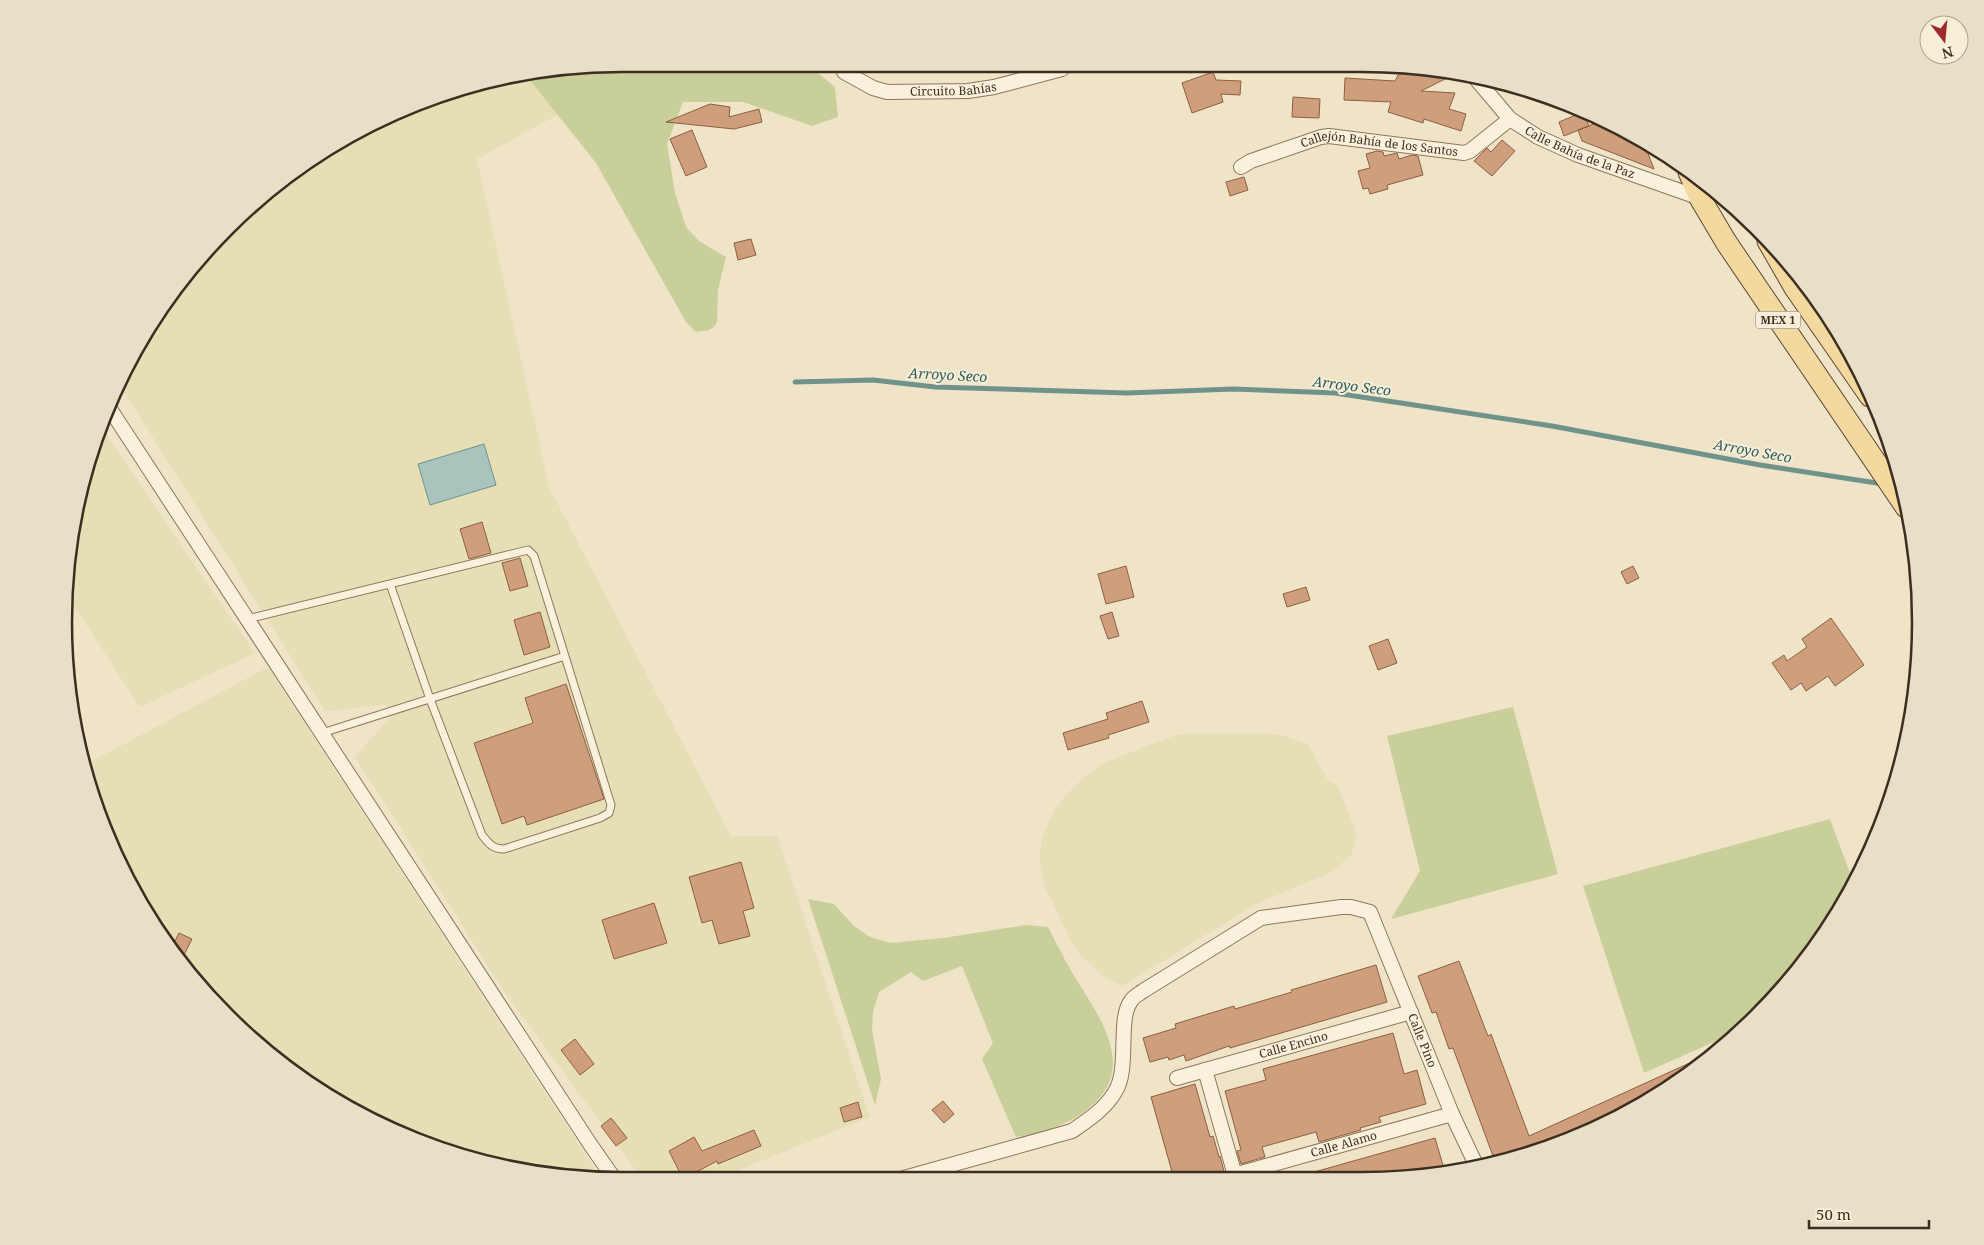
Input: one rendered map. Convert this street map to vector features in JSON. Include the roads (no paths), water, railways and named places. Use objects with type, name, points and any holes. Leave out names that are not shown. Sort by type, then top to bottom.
[{"type":"main road","name":"MEX 1","points":[[1694,185],[1700,198],[1745,272],[1896,493]]},
{"type":"street","name":"Circuito Bahías","points":[[844,72],[873,88],[887,92],[968,91],[994,87],[1048,72]]},
{"type":"street","name":"Calle Bahía de la Paz","points":[[1482,86],[1510,120],[1538,137],[1578,155],[1700,198]]},
{"type":"street","name":"Callejón Bahía de los Santos","points":[[1241,167],[1251,161],[1321,136],[1464,153],[1470,151],[1510,120]]},
{"type":"street","points":[[113,414],[609,1172]]},
{"type":"street","name":"Calle Pino","points":[[925,1172],[1072,1131],[1104,1106],[1116,1092],[1121,1079],[1126,1013],[1130,1001],[1261,918],[1341,907],[1351,907],[1370,912],[1452,1114],[1474,1161]]},
{"type":"street","name":"Calle Encino","points":[[1177,1078],[1411,1012]]},
{"type":"street","points":[[1205,1070],[1234,1172]]},
{"type":"street","name":"Calle Alamo","points":[[1252,1172],[1452,1114]]},
{"type":"lane","points":[[247,619],[528,550],[534,556],[611,805],[609,813],[600,818],[504,849],[496,849],[489,845],[482,835],[430,699],[390,584]]},
{"type":"lane","points":[[322,733],[565,656]]},
{"type":"water","points":[[484,444],[496,485],[430,505],[418,464]]},
{"type":"waterway","name":"Arroyo Seco","points":[[795,382],[873,380],[935,387],[1127,393],[1234,389],[1335,393],[1552,426],[1760,465],[1883,484]]}]
